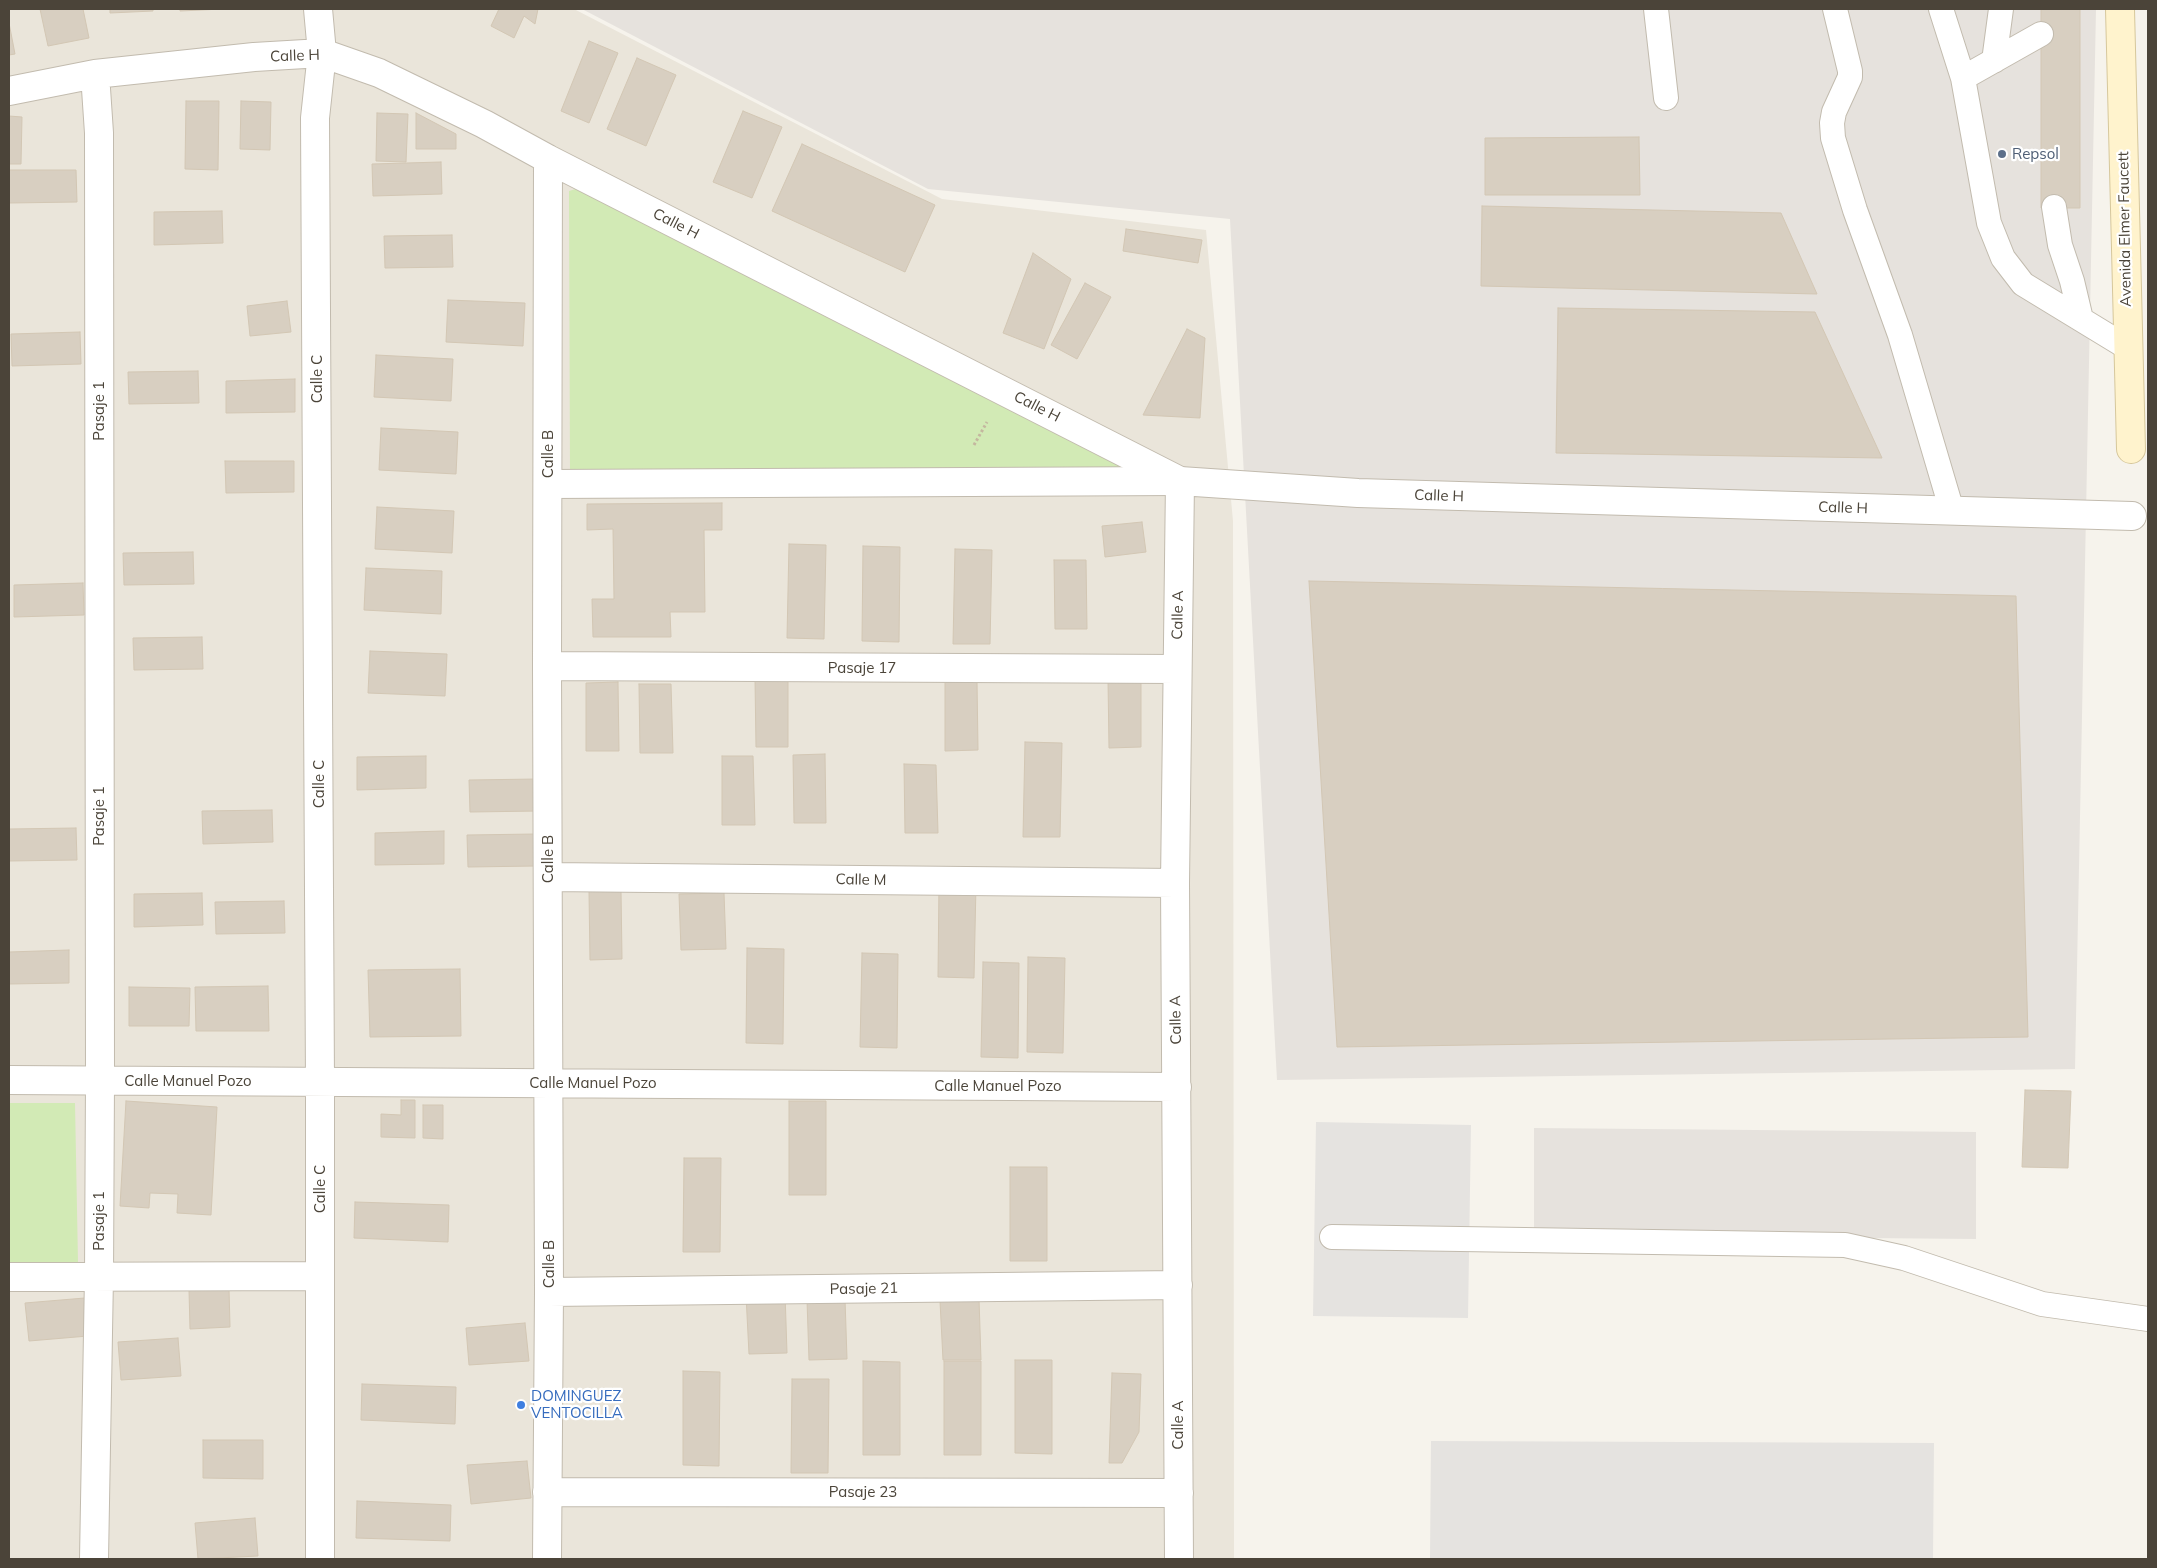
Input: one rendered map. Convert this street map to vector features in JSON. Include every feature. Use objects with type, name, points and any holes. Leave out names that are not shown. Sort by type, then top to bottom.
[{"type":"main road","name":"Avenida Elmer Faucett","points":[[2120,9],[2131,449]]},
{"type":"street","name":"Calle C","points":[[318,9],[322,53],[316,118],[320,1559]]},
{"type":"street","name":"Calle H","points":[[9,91],[95,74],[254,57],[322,53],[379,73],[484,124],[548,160],[1180,481],[1358,493],[2132,516]]},
{"type":"street","name":"Pasaje 1","points":[[94,1559],[100,1081],[99,133],[95,74]]},
{"type":"street","name":"Calle B","points":[[547,1559],[549,1292],[548,160]]},
{"type":"street","points":[[548,484],[1180,481]]},
{"type":"street","name":"Calle A","points":[[1179,1559],[1175,883],[1180,481]]},
{"type":"street","name":"Pasaje 17","points":[[547,666],[1177,669]]},
{"type":"street","name":"Calle M","points":[[548,877],[1175,883]]},
{"type":"street","name":"Calle Manuel Pozo","points":[[9,1080],[1177,1087]]},
{"type":"street","points":[[9,1277],[320,1276]]},
{"type":"street","name":"Pasaje 21","points":[[549,1292],[1178,1285]]},
{"type":"street","name":"Pasaje 23","points":[[547,1492],[1178,1493]]},
{"type":"lane","points":[[1656,9],[1666,98]]},
{"type":"lane","points":[[1835,9],[1850,77],[1834,112],[1832,123],[1833,138],[1855,210],[1900,335],[1952,511]]},
{"type":"lane","points":[[1941,9],[1963,78],[1990,223],[2003,258],[2023,284],[2128,348]]},
{"type":"lane","points":[[1994,61],[2001,9]]},
{"type":"lane","points":[[1963,78],[2041,34]]},
{"type":"lane","points":[[2054,208],[2060,245],[2072,281],[2081,319]]},
{"type":"lane","points":[[1332,1237],[1845,1245],[1904,1258],[2042,1304],[2148,1319]]},
{"type":"shaded area","points":[[9,9],[574,9],[942,199],[1206,230],[1233,521],[1234,1559],[9,1559]]},
{"type":"shaded area","points":[[582,9],[2096,9],[2075,1069],[1277,1080],[1230,219],[928,189]]},
{"type":"shaded area","points":[[1316,1122],[1471,1125],[1468,1318],[1313,1316]]},
{"type":"shaded area","points":[[1534,1128],[1976,1132],[1976,1239],[1534,1235]]},
{"type":"shaded area","points":[[1431,1441],[1934,1443],[1933,1559],[1430,1559]]},
{"type":"green space","points":[[579,188],[1140,475],[570,474],[569,191]]},
{"type":"green space","points":[[9,1103],[75,1103],[78,1262],[9,1263]]},
{"type":"building","points":[[40,9],[83,9],[89,38],[48,46]]},
{"type":"building","points":[[110,9],[153,9],[153,11],[110,13]]},
{"type":"building","points":[[180,9],[222,9],[180,11]]},
{"type":"building","points":[[499,9],[538,9],[535,24],[524,16],[514,38],[491,26]]},
{"type":"building","points":[[2041,9],[2080,9],[2080,208],[2041,208]]},
{"type":"building","points":[[9,23],[15,54],[9,55]]},
{"type":"building","points":[[589,41],[618,53],[589,123],[561,111]]},
{"type":"building","points":[[637,58],[676,75],[646,146],[607,129]]},
{"type":"building","points":[[186,101],[219,101],[218,170],[185,169]]},
{"type":"building","points":[[241,101],[271,102],[270,150],[240,149]]},
{"type":"building","points":[[743,111],[782,127],[752,198],[713,182]]},
{"type":"building","points":[[377,113],[408,114],[406,162],[376,161]]},
{"type":"building","points":[[416,113],[456,134],[456,149],[416,149]]},
{"type":"building","points":[[9,116],[22,117],[21,164],[9,164]]},
{"type":"building","points":[[1639,137],[1640,195],[1485,195],[1485,138]]},
{"type":"building","points":[[802,144],[935,205],[905,272],[772,211]]},
{"type":"building","points":[[441,162],[442,194],[373,196],[372,164]]},
{"type":"building","points":[[9,170],[76,170],[77,202],[9,203]]},
{"type":"building","points":[[1482,206],[1781,213],[1817,294],[1481,286]]},
{"type":"building","points":[[222,211],[223,243],[154,245],[154,212]]},
{"type":"building","points":[[1126,229],[1202,240],[1198,263],[1123,251]]},
{"type":"building","points":[[452,235],[453,267],[385,268],[384,236]]},
{"type":"building","points":[[1033,253],[1071,279],[1044,349],[1003,333]]},
{"type":"building","points":[[1085,283],[1111,297],[1077,359],[1051,345]]},
{"type":"building","points":[[448,300],[525,303],[523,346],[446,342]]},
{"type":"building","points":[[287,301],[291,332],[250,336],[247,306]]},
{"type":"building","points":[[1558,308],[1815,312],[1882,458],[1556,453]]},
{"type":"building","points":[[1187,329],[1205,338],[1200,418],[1143,415]]},
{"type":"building","points":[[80,332],[81,364],[12,366],[11,334]]},
{"type":"building","points":[[376,355],[453,359],[451,401],[374,397]]},
{"type":"building","points":[[198,371],[199,403],[129,404],[128,372]]},
{"type":"building","points":[[295,379],[295,412],[226,413],[226,381]]},
{"type":"building","points":[[381,428],[458,432],[456,474],[379,470]]},
{"type":"building","points":[[225,461],[294,461],[294,492],[226,493]]},
{"type":"building","points":[[722,503],[722,530],[704,530],[705,612],[670,612],[671,637],[593,637],[592,599],[614,599],[613,529],[587,530],[587,504]]},
{"type":"building","points":[[377,507],[454,511],[452,553],[375,549]]},
{"type":"building","points":[[1142,522],[1146,552],[1105,557],[1102,526]]},
{"type":"building","points":[[789,544],[826,545],[824,639],[787,638]]},
{"type":"building","points":[[863,546],[900,547],[899,642],[862,641]]},
{"type":"building","points":[[955,549],[992,550],[990,644],[953,644]]},
{"type":"building","points":[[193,552],[194,584],[124,585],[123,553]]},
{"type":"building","points":[[1054,560],[1086,560],[1087,629],[1055,629]]},
{"type":"building","points":[[366,568],[442,571],[441,614],[364,610]]},
{"type":"building","points":[[1309,581],[2016,596],[2028,1037],[1337,1047]]},
{"type":"building","points":[[83,583],[84,615],[14,617],[14,585]]},
{"type":"building","points":[[202,637],[203,669],[134,670],[133,638]]},
{"type":"building","points":[[370,651],[447,654],[445,696],[368,693]]},
{"type":"building","points":[[755,678],[788,678],[788,747],[756,747]]},
{"type":"building","points":[[1141,678],[1141,747],[1109,748],[1108,679]]},
{"type":"building","points":[[977,681],[978,750],[945,751],[945,682]]},
{"type":"building","points":[[618,682],[619,751],[586,751],[586,683]]},
{"type":"building","points":[[639,684],[671,684],[673,753],[640,753]]},
{"type":"building","points":[[1025,742],[1062,743],[1060,837],[1023,837]]},
{"type":"building","points":[[825,754],[826,823],[794,823],[793,755]]},
{"type":"building","points":[[426,756],[426,788],[357,790],[357,757]]},
{"type":"building","points":[[722,756],[753,756],[755,825],[722,825]]},
{"type":"building","points":[[904,764],[936,765],[938,833],[905,833]]},
{"type":"building","points":[[538,779],[539,811],[470,812],[469,780]]},
{"type":"building","points":[[272,810],[273,842],[203,844],[202,811]]},
{"type":"building","points":[[76,828],[77,860],[9,861],[9,829]]},
{"type":"building","points":[[444,831],[444,864],[375,865],[375,833]]},
{"type":"building","points":[[536,834],[536,866],[468,867],[467,835]]},
{"type":"building","points":[[939,883],[976,884],[974,978],[938,977]]},
{"type":"building","points":[[589,891],[621,891],[622,959],[590,960]]},
{"type":"building","points":[[202,893],[203,925],[134,927],[134,894]]},
{"type":"building","points":[[724,893],[726,949],[681,950],[679,894]]},
{"type":"building","points":[[284,901],[285,933],[216,934],[215,902]]},
{"type":"building","points":[[747,948],[784,949],[783,1044],[746,1043]]},
{"type":"building","points":[[69,950],[69,983],[9,984],[9,952]]},
{"type":"building","points":[[862,953],[898,954],[897,1048],[860,1047]]},
{"type":"building","points":[[1028,957],[1065,958],[1063,1053],[1027,1052]]},
{"type":"building","points":[[983,962],[1019,963],[1018,1058],[981,1057]]},
{"type":"building","points":[[460,969],[461,1036],[370,1037],[368,970]]},
{"type":"building","points":[[268,986],[269,1031],[196,1031],[195,987]]},
{"type":"building","points":[[129,987],[190,988],[189,1026],[129,1026]]},
{"type":"building","points":[[2025,1090],[2071,1091],[2068,1168],[2022,1167]]},
{"type":"building","points":[[401,1100],[415,1100],[415,1138],[381,1137],[381,1114],[401,1115]]},
{"type":"building","points":[[126,1101],[217,1107],[211,1215],[177,1213],[178,1194],[150,1193],[149,1208],[120,1206]]},
{"type":"building","points":[[789,1101],[826,1101],[826,1195],[789,1195]]},
{"type":"building","points":[[423,1105],[443,1105],[443,1139],[423,1138]]},
{"type":"building","points":[[684,1158],[721,1158],[720,1252],[683,1252]]},
{"type":"building","points":[[1010,1167],[1047,1167],[1047,1261],[1010,1261]]},
{"type":"building","points":[[355,1202],[449,1205],[448,1242],[354,1238]]},
{"type":"building","points":[[229,1289],[230,1327],[190,1329],[189,1290]]},
{"type":"building","points":[[785,1293],[787,1353],[749,1354],[746,1295]]},
{"type":"building","points":[[85,1298],[88,1336],[29,1341],[25,1303]]},
{"type":"building","points":[[845,1299],[847,1359],[809,1360],[807,1300]]},
{"type":"building","points":[[979,1299],[981,1360],[943,1360],[940,1301]]},
{"type":"building","points":[[525,1323],[529,1361],[469,1365],[466,1328]]},
{"type":"building","points":[[178,1338],[181,1376],[121,1380],[118,1342]]},
{"type":"building","points":[[1015,1360],[1052,1360],[1052,1454],[1015,1453]]},
{"type":"building","points":[[863,1361],[900,1362],[900,1455],[863,1455]]},
{"type":"building","points":[[944,1361],[981,1361],[981,1455],[944,1455]]},
{"type":"building","points":[[683,1371],[720,1372],[719,1466],[683,1465]]},
{"type":"building","points":[[1112,1373],[1141,1374],[1139,1432],[1122,1463],[1109,1463]]},
{"type":"building","points":[[792,1379],[829,1379],[828,1473],[791,1473]]},
{"type":"building","points":[[362,1384],[456,1387],[455,1424],[361,1420]]},
{"type":"building","points":[[203,1440],[263,1440],[263,1479],[203,1478]]},
{"type":"building","points":[[527,1461],[531,1498],[471,1504],[467,1465]]},
{"type":"building","points":[[357,1501],[451,1505],[450,1541],[356,1538]]},
{"type":"building","points":[[255,1518],[258,1556],[198,1559],[195,1523]]},
{"type":"place","name":"Repsol","points":[[2002,154]]},
{"type":"place","name":"DOMINGUEZ VENTOCILLA","points":[[521,1405]]}]
